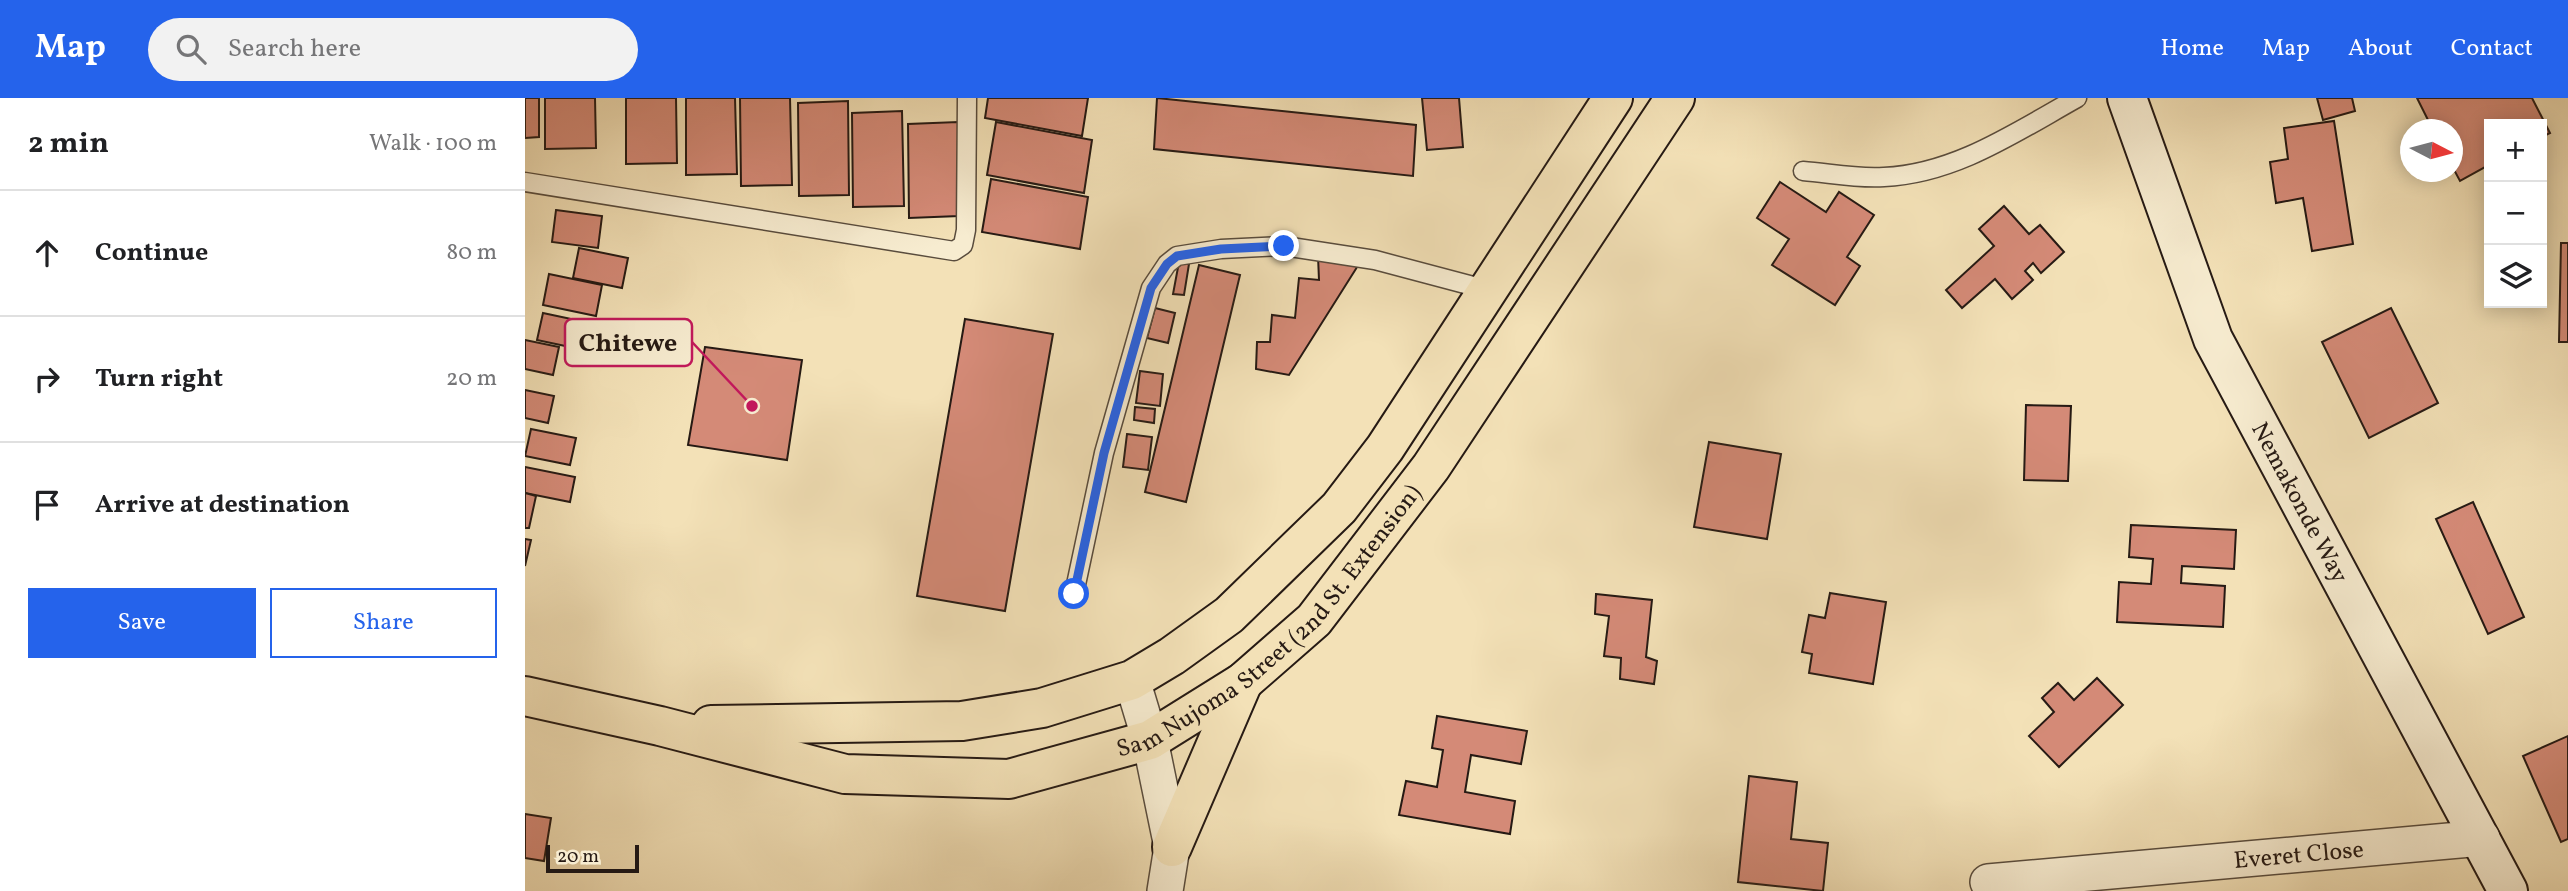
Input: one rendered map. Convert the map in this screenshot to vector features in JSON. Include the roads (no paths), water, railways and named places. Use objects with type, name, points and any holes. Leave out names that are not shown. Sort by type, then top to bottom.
[{"type":"highway","name":"Sam Nujoma Street (2nd St. Extension)","points":[[660,726],[962,721],[1042,708],[1132,680],[1172,656],[1229,615],[1339,508],[1385,448],[1613,98]]},
{"type":"highway","name":"Sam Nujoma Street (2nd St. Extension)","points":[[525,696],[660,726],[845,774],[1009,779],[1150,740],[1243,682],[1314,620],[1392,522],[1675,98]]},
{"type":"highway","points":[[1172,847],[1243,682]]},
{"type":"street","name":"Nemakonde Way","points":[[2127,98],[2213,339],[2508,891]]},
{"type":"street","points":[[1132,680],[1150,740],[1172,847],[1165,891]]},
{"type":"street","name":"Everet Close","points":[[1988,882],[2482,838]]},
{"type":"lane","points":[[525,182],[954,251],[963,245],[966,230],[967,98]]},
{"type":"lane","points":[[1803,172],[1884,177],[1941,167],[1972,156],[2077,98]]},
{"type":"lane","points":[[1074,594],[1104,453],[1151,288],[1167,264],[1177,256],[1221,249],[1284,246],[1374,261],[1488,290]]},
{"type":"place","name":"Chitewe","points":[[752,406]]}]
